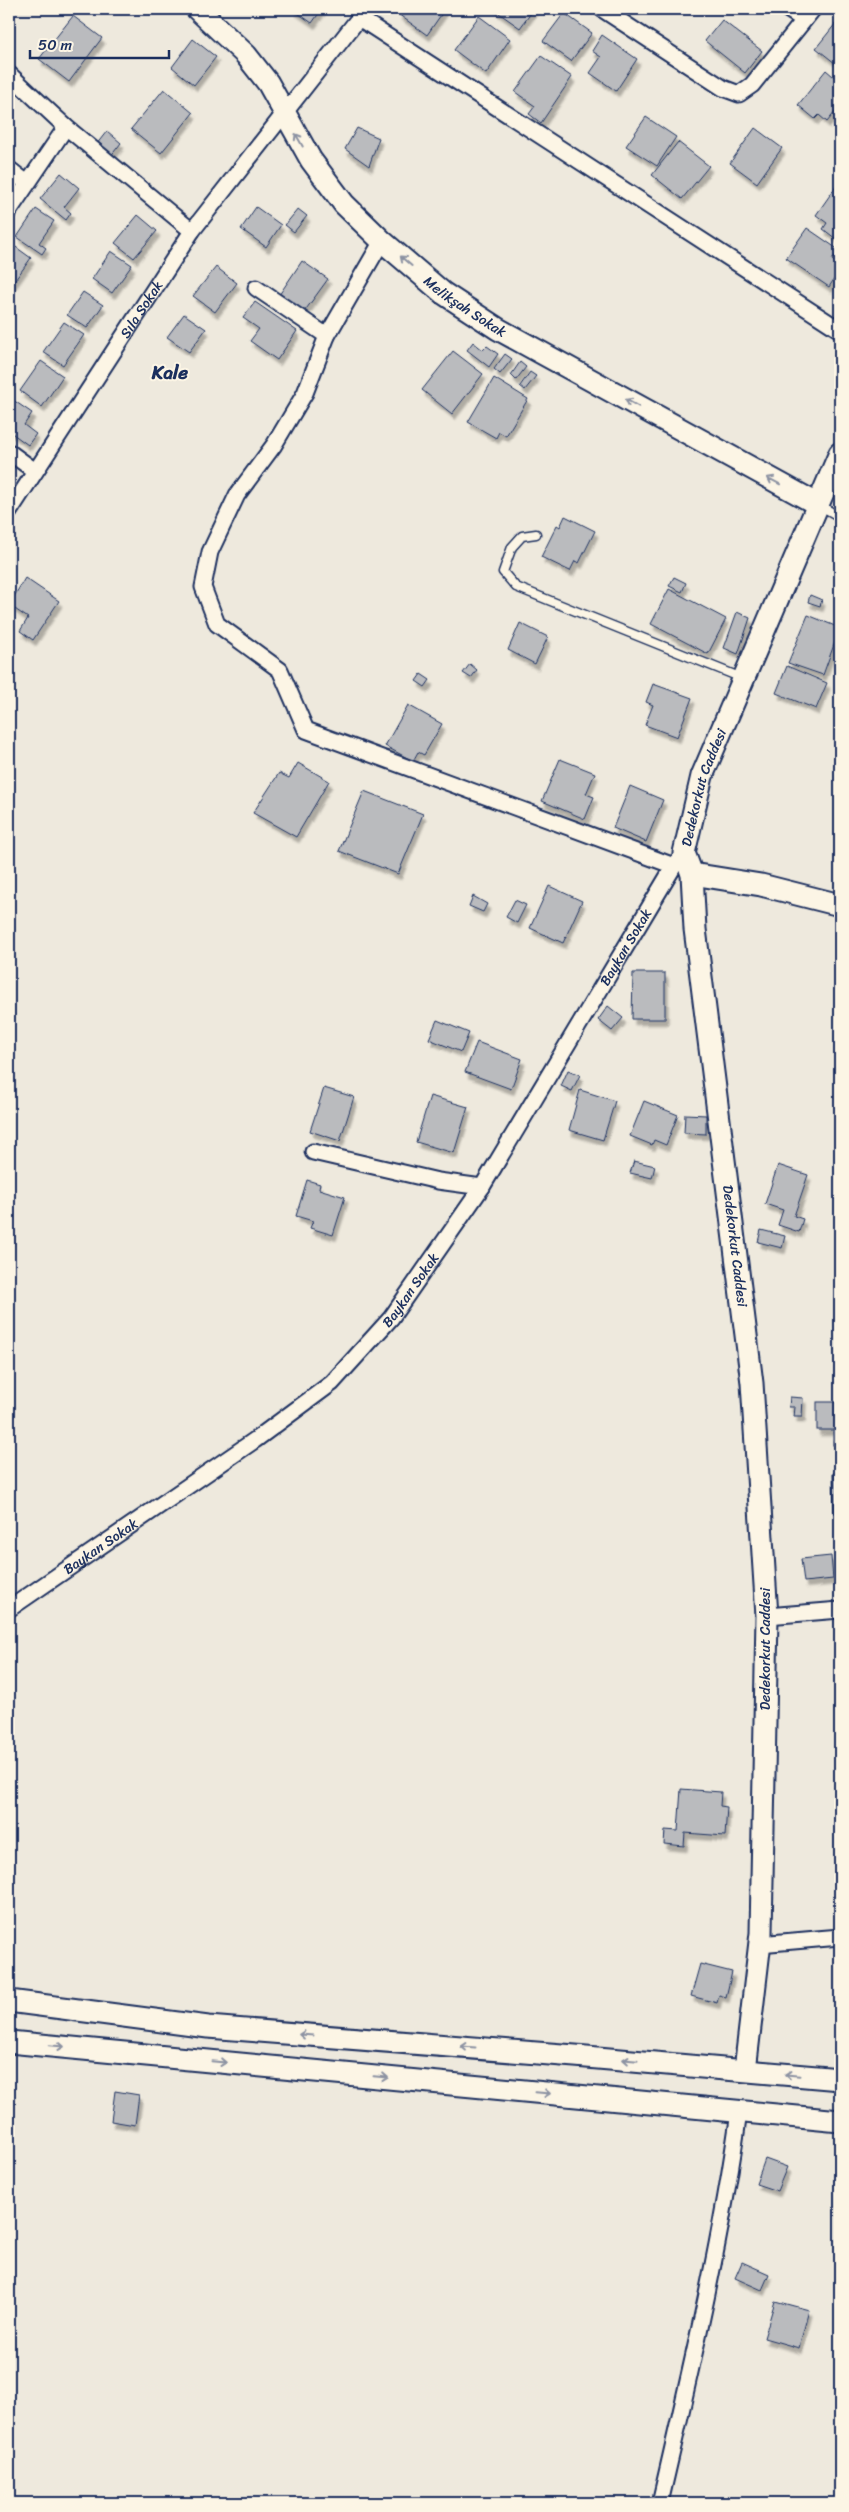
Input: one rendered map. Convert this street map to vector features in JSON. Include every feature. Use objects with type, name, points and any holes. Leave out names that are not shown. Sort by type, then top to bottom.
[{"type":"street","name":"Melikşah Sokak","points":[[197,9],[246,55],[268,83],[311,160],[344,204],[382,241],[443,293],[498,329],[817,504]]},
{"type":"street","points":[[602,9],[723,88],[739,94],[752,85],[809,14],[787,9]]},
{"type":"street","name":"Sıla Sokak","points":[[9,512],[192,231],[363,13]]},
{"type":"street","points":[[363,13],[840,330]]},
{"type":"street","points":[[9,74],[66,127],[192,231]]},
{"type":"street","points":[[9,212],[66,127]]},
{"type":"street","points":[[9,170],[27,183]]},
{"type":"street","points":[[382,241],[328,336],[305,393],[274,444],[237,495],[210,552],[203,587],[217,624],[280,670],[306,730],[683,864],[840,906]]},
{"type":"street","points":[[256,288],[328,336]]},
{"type":"street","points":[[9,452],[34,471]]},
{"type":"street","name":"Dedekorkut Caddesi","points":[[745,2070],[760,1944],[767,1616],[752,1383],[695,930],[683,864],[702,776],[840,453]]},
{"type":"street","name":"Baykan Sokak","points":[[9,1609],[256,1440],[332,1383],[391,1318],[482,1187],[683,864]]},
{"type":"street","points":[[313,1152],[438,1181],[482,1187]]},
{"type":"street","points":[[767,1616],[840,1610]]},
{"type":"street","points":[[760,1944],[840,1937]]},
{"type":"street","points":[[9,2001],[208,2027],[840,2079]]},
{"type":"street","points":[[9,2042],[840,2121]]},
{"type":"street","points":[[660,2503],[703,2318],[729,2183],[739,2112]]},
{"type":"lane","points":[[817,504],[840,517]]},
{"type":"lane","points":[[536,534],[522,536],[512,547],[503,572],[516,587],[745,679]]},
{"type":"building","points":[[292,9],[322,9],[312,23]]},
{"type":"building","points":[[402,9],[445,9],[427,35],[398,14]]},
{"type":"building","points":[[493,9],[534,9],[520,28]]},
{"type":"building","points":[[564,13],[592,33],[571,61],[543,41]]},
{"type":"building","points":[[73,16],[102,38],[69,82],[39,59]]},
{"type":"building","points":[[479,16],[510,39],[486,74],[454,50]]},
{"type":"building","points":[[840,18],[840,67],[816,48]]},
{"type":"building","points":[[722,20],[762,51],[745,73],[705,41]]},
{"type":"building","points":[[602,35],[637,59],[616,91],[590,73],[601,57],[592,51]]},
{"type":"building","points":[[193,39],[216,57],[194,85],[172,67]]},
{"type":"building","points":[[541,56],[572,77],[541,123],[529,114],[535,106],[515,92]]},
{"type":"building","points":[[826,70],[840,82],[840,106],[827,122],[819,115],[815,119],[798,105]]},
{"type":"building","points":[[164,89],[193,113],[161,153],[131,129]]},
{"type":"building","points":[[646,117],[676,137],[657,166],[626,146]]},
{"type":"building","points":[[357,128],[379,138],[369,166],[345,149]]},
{"type":"building","points":[[755,128],[782,148],[757,183],[730,163]]},
{"type":"building","points":[[107,131],[121,143],[110,157],[96,145]]},
{"type":"building","points":[[678,142],[709,166],[682,199],[652,175]]},
{"type":"building","points":[[61,173],[79,188],[64,207],[71,213],[66,220],[40,199]]},
{"type":"building","points":[[837,185],[840,188],[840,242],[823,229],[827,223],[816,215]]},
{"type":"building","points":[[256,207],[281,225],[266,247],[241,229]]},
{"type":"building","points":[[36,209],[54,221],[39,243],[46,248],[42,254],[17,237]]},
{"type":"building","points":[[298,209],[307,216],[294,232],[285,225]]},
{"type":"building","points":[[138,215],[157,231],[134,258],[115,243]]},
{"type":"building","points":[[807,228],[839,250],[832,260],[840,266],[840,270],[829,287],[786,258]]},
{"type":"building","points":[[13,245],[31,258],[10,287],[9,251]]},
{"type":"building","points":[[111,251],[132,265],[112,293],[92,279]]},
{"type":"building","points":[[302,261],[328,279],[304,312],[279,295]]},
{"type":"building","points":[[216,267],[237,283],[215,312],[193,296]]},
{"type":"building","points":[[83,292],[103,305],[87,328],[67,315]]},
{"type":"building","points":[[255,302],[297,331],[277,360],[250,341],[259,329],[243,318]]},
{"type":"building","points":[[184,314],[206,329],[189,352],[167,337]]},
{"type":"building","points":[[64,322],[84,335],[63,365],[43,352]]},
{"type":"building","points":[[473,342],[483,350],[487,346],[498,354],[489,367],[467,350]]},
{"type":"building","points":[[453,351],[483,374],[452,414],[422,390]]},
{"type":"building","points":[[505,354],[512,359],[500,374],[494,369]]},
{"type":"building","points":[[41,361],[63,376],[42,407],[20,391]]},
{"type":"building","points":[[520,362],[526,367],[516,380],[511,375]]},
{"type":"building","points":[[530,372],[536,376],[525,390],[520,386]]},
{"type":"building","points":[[494,378],[528,399],[506,436],[499,432],[496,438],[468,422]]},
{"type":"building","points":[[13,400],[32,413],[24,425],[36,434],[28,445],[9,431],[9,407]]},
{"type":"building","points":[[565,516],[595,531],[579,563],[575,561],[570,571],[541,557],[557,525],[560,527]]},
{"type":"building","points":[[674,577],[686,583],[682,592],[669,586]]},
{"type":"building","points":[[25,578],[59,601],[33,640],[20,631],[28,618],[9,605]]},
{"type":"building","points":[[669,589],[726,619],[708,654],[651,624]]},
{"type":"building","points":[[810,595],[822,600],[820,606],[808,602]]},
{"type":"building","points":[[737,612],[750,618],[738,654],[724,648]]},
{"type":"building","points":[[808,615],[840,628],[823,675],[788,663]]},
{"type":"building","points":[[520,623],[548,637],[535,664],[508,650]]},
{"type":"building","points":[[470,664],[477,670],[471,678],[463,673]]},
{"type":"building","points":[[787,666],[827,683],[816,709],[776,693]]},
{"type":"building","points":[[421,674],[430,680],[425,687],[416,681]]},
{"type":"building","points":[[653,684],[692,698],[677,737],[645,725],[653,705],[646,702]]},
{"type":"building","points":[[408,705],[442,724],[424,755],[418,752],[413,761],[385,746]]},
{"type":"building","points":[[560,759],[595,773],[586,794],[594,797],[585,819],[542,801]]},
{"type":"building","points":[[298,763],[329,781],[296,837],[253,813],[279,773],[289,778]]},
{"type":"building","points":[[630,786],[663,800],[646,842],[613,828]]},
{"type":"building","points":[[364,791],[423,814],[398,874],[339,851]]},
{"type":"building","points":[[549,886],[582,901],[563,943],[530,928]]},
{"type":"building","points":[[473,896],[487,904],[483,912],[469,906]]},
{"type":"building","points":[[515,900],[526,905],[517,923],[506,917]]},
{"type":"building","points":[[633,973],[665,973],[665,1019],[632,1019]]},
{"type":"building","points":[[608,1006],[623,1018],[612,1031],[598,1020]]},
{"type":"building","points":[[437,1020],[469,1033],[461,1052],[429,1039]]},
{"type":"building","points":[[477,1042],[522,1059],[511,1089],[465,1072]]},
{"type":"building","points":[[568,1070],[580,1075],[572,1091],[561,1086]]},
{"type":"building","points":[[324,1088],[354,1097],[340,1141],[310,1131]]},
{"type":"building","points":[[580,1090],[615,1101],[603,1140],[569,1130]]},
{"type":"building","points":[[430,1096],[468,1107],[454,1153],[416,1142]]},
{"type":"building","points":[[644,1101],[678,1115],[666,1145],[654,1140],[652,1145],[630,1136]]},
{"type":"building","points":[[685,1114],[706,1115],[706,1134],[684,1133]]},
{"type":"building","points":[[634,1161],[655,1166],[652,1178],[630,1173]]},
{"type":"building","points":[[778,1165],[808,1175],[794,1216],[803,1219],[799,1232],[778,1225],[783,1210],[765,1204]]},
{"type":"building","points":[[307,1180],[320,1184],[319,1189],[345,1197],[333,1235],[310,1228],[313,1221],[296,1216]]},
{"type":"building","points":[[761,1230],[785,1236],[782,1248],[758,1242]]},
{"type":"building","points":[[790,1397],[803,1398],[802,1417],[794,1417],[795,1407],[789,1407]]},
{"type":"building","points":[[817,1402],[840,1402],[840,1430],[817,1430]]},
{"type":"building","points":[[833,1432],[840,1432],[840,1445],[833,1445]]},
{"type":"building","points":[[833,1473],[840,1473],[840,1513],[834,1513]]},
{"type":"building","points":[[831,1556],[833,1579],[804,1582],[801,1559]]},
{"type":"building","points":[[681,1789],[721,1792],[720,1806],[727,1807],[725,1836],[685,1833],[684,1846],[664,1844],[665,1830],[678,1831]]},
{"type":"building","points":[[700,1964],[732,1972],[726,1997],[719,1995],[717,2003],[691,1996]]},
{"type":"building","points":[[115,2091],[139,2095],[135,2125],[111,2121]]},
{"type":"building","points":[[765,2159],[787,2167],[777,2191],[756,2184]]},
{"type":"building","points":[[742,2262],[769,2274],[762,2290],[735,2278]]},
{"type":"building","points":[[775,2301],[809,2310],[799,2348],[764,2338]]},
{"type":"district","name":"Kale","points":[[170,372]]}]
